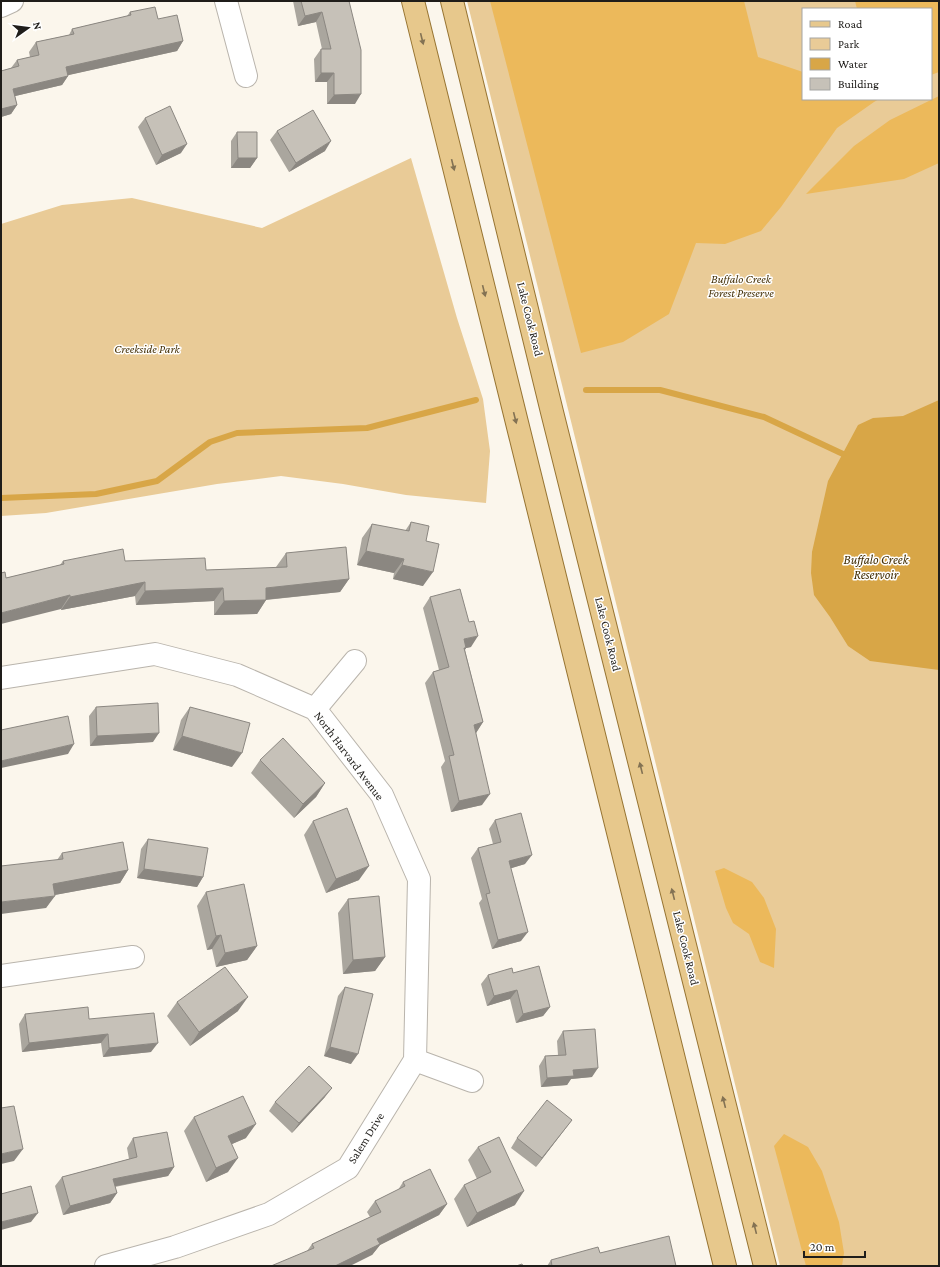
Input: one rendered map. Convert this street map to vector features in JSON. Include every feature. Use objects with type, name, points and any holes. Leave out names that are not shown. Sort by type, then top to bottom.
[{"type":"main road","points":[[413,1],[725,1266]]},
{"type":"main road","name":"Lake Cook Road","points":[[452,1],[552,412],[765,1266]]},
{"type":"street","points":[[1,6],[12,1]]},
{"type":"street","points":[[226,1],[246,76]]},
{"type":"street","name":"North Harvard Avenue","points":[[1,678],[155,654],[237,674],[315,709],[382,795],[419,879],[415,1060]]},
{"type":"street","points":[[315,709],[355,661]]},
{"type":"street","points":[[1,976],[133,957]]},
{"type":"street","points":[[415,1060],[472,1081]]},
{"type":"street","name":"Salem Drive","points":[[106,1266],[175,1247],[269,1214],[348,1168],[415,1060]]},
{"type":"green space","name":"Buffalo Creek Forest Preserve","points":[[467,1],[939,1],[939,1266],[780,1266]]},
{"type":"green space","name":"Creekside Park","points":[[411,158],[457,318],[483,399],[490,451],[486,503],[406,495],[343,484],[281,476],[217,484],[46,513],[1,516],[1,224],[62,205],[132,198],[262,228]]},
{"type":"shaded area","points":[[490,1],[744,1],[758,57],[802,72],[802,100],[877,100],[837,128],[781,207],[761,231],[725,244],[696,243],[669,314],[623,342],[581,353]]},
{"type":"shaded area","points":[[855,1],[939,1],[939,72],[932,75],[932,8],[857,8]]},
{"type":"shaded area","points":[[939,96],[939,163],[904,179],[806,194],[854,146],[890,120]]},
{"type":"shaded area","points":[[724,868],[752,882],[764,898],[776,929],[774,968],[760,962],[749,934],[733,923],[726,908],[715,871]]},
{"type":"shaded area","points":[[784,1134],[808,1147],[822,1171],[839,1222],[844,1253],[842,1266],[806,1266],[774,1146]]},
{"type":"water","name":"Buffalo Creek Reservoir","points":[[939,400],[939,670],[870,661],[848,646],[814,595],[811,573],[812,552],[828,481],[858,425],[873,418],[903,416]]},
{"type":"building","points":[[301,1],[349,1],[361,50],[361,94],[334,95],[334,73],[321,73],[321,49],[331,49],[322,12],[305,16]]},
{"type":"building","points":[[155,7],[158,19],[177,15],[183,41],[66,67],[68,76],[13,89],[17,105],[1,109],[1,71],[19,66],[17,60],[39,55],[36,42],[74,34],[72,29],[131,15],[130,12]]},
{"type":"building","points":[[170,106],[187,144],[162,155],[145,118]]},
{"type":"building","points":[[313,110],[331,141],[296,163],[277,131]]},
{"type":"building","points":[[237,132],[257,132],[257,158],[238,158]]},
{"type":"building","points":[[411,522],[429,526],[426,541],[439,544],[433,572],[402,565],[404,559],[366,551],[372,524],[409,531]]},
{"type":"building","points":[[346,547],[349,579],[266,588],[266,600],[224,601],[223,588],[145,591],[145,582],[70,597],[70,595],[1,613],[1,573],[5,572],[6,578],[64,564],[63,561],[123,549],[125,561],[205,558],[206,570],[287,567],[286,553]]},
{"type":"building","points":[[460,589],[469,622],[474,621],[478,636],[464,639],[466,648],[464,648],[483,722],[474,725],[490,794],[459,801],[449,756],[454,755],[433,672],[449,667],[430,597]]},
{"type":"building","points":[[158,703],[159,733],[97,736],[96,707]]},
{"type":"building","points":[[190,707],[250,723],[242,753],[182,736]]},
{"type":"building","points":[[68,716],[74,744],[1,761],[1,730]]},
{"type":"building","points":[[283,738],[325,783],[303,804],[260,760]]},
{"type":"building","points":[[347,808],[369,866],[336,879],[313,821]]},
{"type":"building","points":[[521,813],[532,855],[509,861],[528,932],[498,940],[486,894],[490,893],[478,848],[501,842],[495,820]]},
{"type":"building","points":[[148,839],[208,848],[203,877],[144,869]]},
{"type":"building","points":[[123,842],[128,870],[53,884],[55,896],[1,902],[1,866],[63,859],[62,853]]},
{"type":"building","points":[[244,884],[257,946],[225,953],[221,935],[216,936],[206,892]]},
{"type":"building","points":[[379,896],[385,957],[353,960],[348,899]]},
{"type":"building","points":[[539,966],[550,1007],[523,1014],[517,990],[494,996],[488,975],[512,968],[513,973]]},
{"type":"building","points":[[225,967],[248,997],[199,1032],[177,1002]]},
{"type":"building","points":[[345,987],[373,994],[358,1054],[330,1047]]},
{"type":"building","points":[[88,1007],[89,1019],[154,1013],[158,1043],[109,1048],[108,1034],[29,1043],[25,1014]]},
{"type":"building","points":[[595,1029],[598,1068],[573,1070],[574,1076],[547,1078],[545,1056],[566,1055],[563,1031]]},
{"type":"building","points":[[309,1066],[332,1088],[299,1123],[275,1102]]},
{"type":"building","points":[[243,1096],[256,1124],[228,1136],[238,1158],[216,1168],[194,1117]]},
{"type":"building","points":[[547,1100],[572,1120],[542,1158],[517,1138]]},
{"type":"building","points":[[14,1106],[23,1149],[1,1154],[1,1108]]},
{"type":"building","points":[[167,1132],[174,1167],[113,1179],[117,1193],[70,1206],[62,1177],[137,1157],[133,1138]]},
{"type":"building","points":[[499,1137],[524,1191],[477,1213],[464,1185],[491,1172],[478,1147]]},
{"type":"building","points":[[430,1169],[447,1204],[377,1239],[380,1244],[335,1266],[271,1266],[314,1248],[312,1244],[381,1212],[375,1201],[405,1186],[403,1182]]},
{"type":"building","points":[[31,1186],[38,1213],[1,1222],[1,1194]]},
{"type":"building","points":[[669,1236],[676,1266],[552,1266],[551,1260],[598,1247],[600,1253]]},
{"type":"waterway","points":[[586,390],[660,390],[764,417],[843,454]]},
{"type":"waterway","points":[[1,498],[96,494],[157,481],[210,442],[237,433],[367,428],[476,400]]}]
